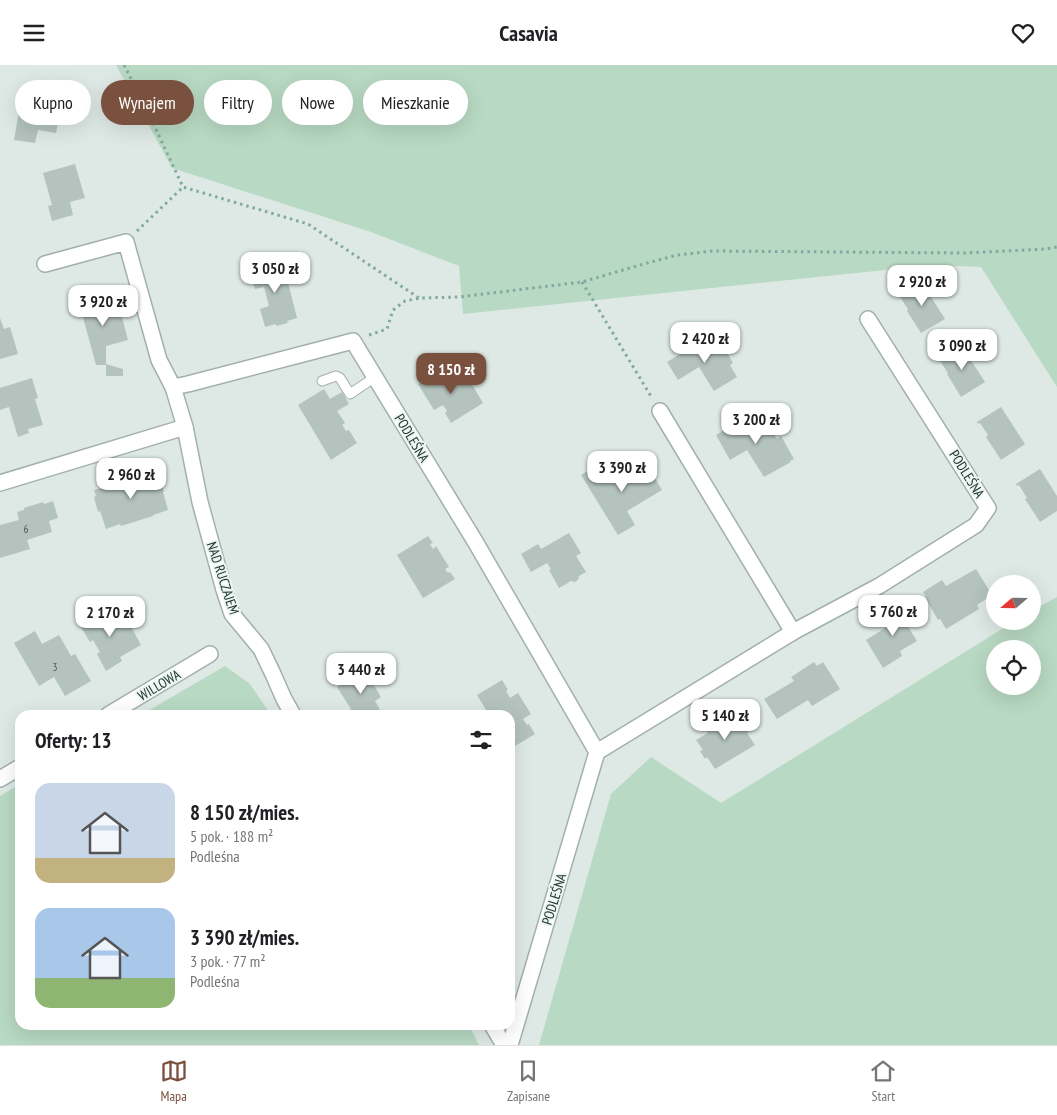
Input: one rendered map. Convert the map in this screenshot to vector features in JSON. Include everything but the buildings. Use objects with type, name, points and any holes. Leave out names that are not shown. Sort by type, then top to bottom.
[{"type":"street","points":[[45,264],[126,242]]},
{"type":"street","name":"NAD RUCZAJEM","points":[[126,242],[159,360],[172,387],[178,429],[232,614],[261,649],[290,710]]},
{"type":"street","name":"PODLEŚNA","points":[[515,1028],[597,752],[793,632],[879,586],[976,525],[988,508],[868,319]]},
{"type":"street","points":[[172,387],[353,341]]},
{"type":"street","name":"PODLEŚNA","points":[[353,341],[476,543],[597,752]]},
{"type":"street","points":[[660,411],[793,632]]},
{"type":"street","points":[[0,483],[178,429]]},
{"type":"street","name":"WILLOWA","points":[[116,710],[210,654]]},
{"type":"street","points":[[0,779],[15,770]]},
{"type":"street","points":[[495,1030],[504,1045]]},
{"type":"street","name":"PODLEŚNA","points":[[510,1045],[514,1030]]},
{"type":"lane","points":[[322,381],[336,376],[340,378],[347,395],[375,377]]},
{"type":"path","points":[[124,65],[183,187],[308,223],[420,298]]},
{"type":"path","points":[[126,242],[183,187]]},
{"type":"path","points":[[353,341],[388,329],[393,310],[405,301],[420,298],[459,297],[582,282],[677,255],[713,251],[964,253],[1057,247]]},
{"type":"path","points":[[582,282],[660,411]]},
{"type":"green space","points":[[116,65],[1057,65],[1057,387],[981,267],[933,265],[463,314],[459,266],[371,232],[172,168],[149,125],[194,125],[194,80],[124,80]]},
{"type":"green space","points":[[1057,597],[1057,1045],[539,1045],[611,794],[651,757],[721,803],[1000,630],[1041,630],[1041,606]]},
{"type":"green space","points":[[225,666],[250,684],[268,710],[150,710]]},
{"type":"green space","points":[[15,787],[15,1030],[472,1030],[479,1045],[0,1045],[0,796]]}]
